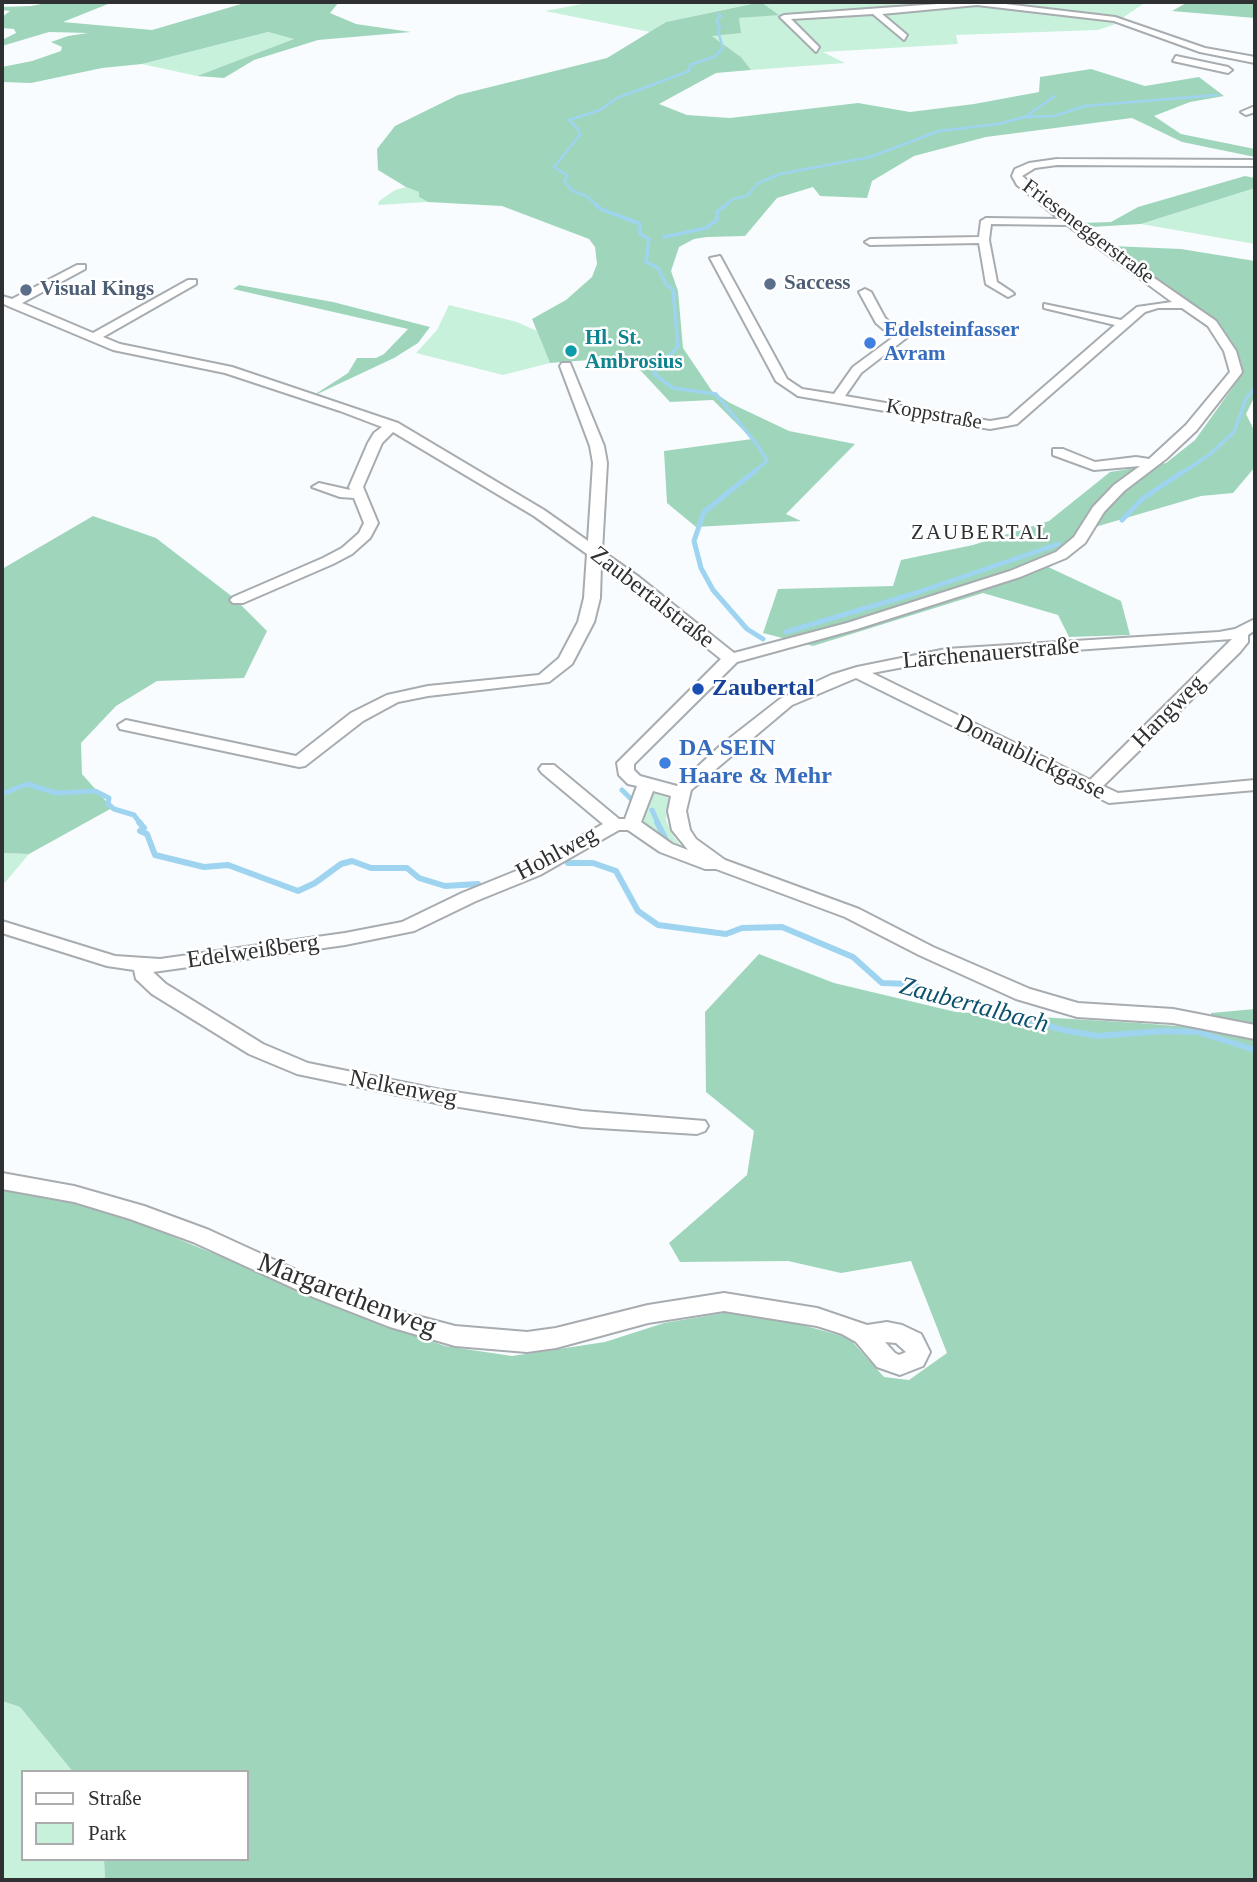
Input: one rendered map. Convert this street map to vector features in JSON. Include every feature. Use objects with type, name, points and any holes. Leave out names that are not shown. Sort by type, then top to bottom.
[{"type":"street","points":[[816,49],[784,17],[875,12],[974,2],[1115,19],[1203,50],[1254,60]]},
{"type":"street","points":[[875,12],[904,37]]},
{"type":"street","points":[[1176,59],[1228,70]]},
{"type":"street","points":[[1213,76],[1254,60]]},
{"type":"street","name":"Frieseneggerstraße","points":[[731,659],[852,626],[1051,560],[1077,544],[1098,510],[1119,488],[1191,428],[1237,370],[1230,351],[1217,330],[1187,305],[1110,253],[1018,180],[1019,171],[1033,165],[1057,163],[1255,163]]},
{"type":"street","points":[[1008,294],[992,284],[984,240],[987,221],[1073,222]]},
{"type":"street","points":[[870,242],[984,240]]},
{"type":"street","name":"Koppstraße","points":[[716,258],[782,381],[798,392],[978,423],[1003,424],[1033,405],[1081,359],[1145,307],[1187,305]]},
{"type":"street","points":[[7,302],[81,267]]},
{"type":"street","points":[[92,338],[192,282]]},
{"type":"street","points":[[838,398],[857,370],[908,332],[887,326],[880,320],[865,292]]},
{"type":"street","name":"Zaubertalstraße","points":[[7,302],[92,338],[139,354],[228,370],[393,426],[509,494],[686,620],[731,659],[625,763],[627,774],[646,785]]},
{"type":"street","points":[[1048,306],[1125,324]]},
{"type":"street","points":[[126,725],[299,762],[357,718],[382,703],[407,694],[543,679],[570,656],[586,622],[592,598],[596,554],[599,453],[566,366]]},
{"type":"street","points":[[238,600],[328,561],[347,551],[365,535],[371,523],[356,487],[379,436],[393,426]]},
{"type":"street","points":[[1058,452],[1094,466],[1136,461],[1152,463]]},
{"type":"street","points":[[319,487],[345,494],[358,494]]},
{"type":"street","name":"Lärchenauerstraße","points":[[681,793],[718,757],[774,711],[818,685],[857,672],[922,658],[970,652],[1219,637],[1240,633],[1255,624]]},
{"type":"street","name":"Hangweg","points":[[1091,788],[1234,649],[1240,642],[1240,633]]},
{"type":"street","name":"Donaublickgasse","points":[[857,672],[1091,788],[1123,800],[1255,785]]},
{"type":"street","name":"Hohlweg","points":[[548,769],[623,824],[676,853],[704,864],[719,864]]},
{"type":"street","points":[[646,785],[681,793],[677,811],[681,830],[695,848],[719,864],[852,913],[926,951],[1049,1003],[1090,1011],[1173,1016],[1255,1032]]},
{"type":"street","name":"Hohlweg","points":[[500,884],[552,862],[623,824],[646,785]]},
{"type":"street","name":"Edelweißberg","points":[[2,927],[89,956],[144,966],[392,931],[421,922],[500,884]]},
{"type":"street","name":"Nelkenweg","points":[[144,966],[144,974],[159,989],[256,1049],[304,1069],[428,1095],[582,1119],[697,1126]]},
{"type":"street","name":"Margarethenweg","points":[[2,1181],[74,1194],[136,1212],[201,1236],[321,1291],[408,1323],[455,1336],[527,1342],[556,1338],[660,1312],[724,1302],[817,1317],[864,1335]]},
{"type":"green space","points":[[52,2],[113,2],[63,22],[152,30],[248,2],[339,2],[330,13],[356,24],[411,32],[318,40],[254,60],[224,78],[197,76],[294,39],[268,32],[142,64],[102,68],[31,83],[2,82],[2,67],[61,51],[62,47],[51,42],[88,33],[49,32],[2,46],[2,40],[16,33],[14,29],[2,28],[2,17],[10,11],[2,10],[2,7]]},
{"type":"green space","points":[[592,2],[760,2],[666,22],[650,32],[545,11]]},
{"type":"green space","points":[[761,2],[963,2],[1119,23],[1098,30],[956,35],[958,44],[823,52],[845,63],[751,70],[741,57],[711,35],[739,18],[777,14]]},
{"type":"green space","points":[[761,2],[779,15],[739,18],[741,33],[712,36],[741,57],[751,70],[716,73],[659,104],[687,115],[730,118],[858,103],[910,112],[1039,92],[1040,77],[1091,69],[1145,86],[1199,77],[1224,96],[1190,102],[1154,116],[1181,134],[1255,149],[1255,157],[1182,142],[1132,118],[986,137],[914,156],[872,181],[867,198],[820,196],[813,187],[777,198],[745,236],[694,239],[679,247],[671,271],[678,291],[683,348],[712,391],[730,403],[789,431],[855,444],[786,514],[801,521],[696,527],[667,503],[664,451],[752,439],[713,400],[670,402],[628,357],[550,363],[532,319],[566,300],[592,277],[597,264],[595,247],[589,239],[502,206],[428,202],[419,197],[419,192],[378,170],[377,149],[395,126],[458,95],[607,58],[666,22]]},
{"type":"green space","points":[[977,2],[1146,2],[1121,19]]},
{"type":"green space","points":[[1188,2],[1255,2],[1255,18],[1172,11]]},
{"type":"green space","points":[[268,32],[295,39],[197,76],[142,64]]},
{"type":"green space","points":[[1245,176],[1255,178],[1255,188],[1141,224],[1091,227],[1112,246],[1181,249],[1255,261],[1255,396],[1246,414],[1255,432],[1255,467],[1233,493],[1201,496],[1078,532],[1060,548],[1046,566],[1121,601],[1130,635],[1069,637],[1058,615],[983,593],[813,646],[763,633],[778,589],[893,586],[901,560],[973,545],[1049,521],[1110,472],[1166,463],[1195,440],[1243,373],[1233,346],[1225,333],[1206,314],[1108,247],[1081,223],[1111,222],[1138,207]]},
{"type":"green space","points":[[406,187],[419,192],[419,197],[428,202],[378,205],[379,201],[395,190]]},
{"type":"green space","points":[[1255,188],[1255,244],[1141,224]]},
{"type":"green space","points":[[239,285],[333,302],[430,327],[418,343],[394,358],[311,397],[348,373],[357,358],[376,358],[384,354],[408,329],[233,289]]},
{"type":"green space","points":[[449,305],[517,322],[537,331],[550,363],[503,375],[416,353],[437,330]]},
{"type":"green space","points":[[93,516],[156,538],[234,598],[267,631],[244,678],[157,681],[116,706],[81,743],[82,774],[112,808],[29,854],[2,853],[2,569]]},
{"type":"green space","points":[[645,791],[669,798],[666,820],[674,837],[688,854],[650,832],[644,822]]},
{"type":"green space","points":[[2,853],[29,854],[2,886]]},
{"type":"green space","points":[[759,954],[834,983],[956,1012],[1190,1027],[1211,1032],[1211,1013],[1255,1009],[1255,1880],[105,1880],[104,1861],[248,1861],[248,1770],[71,1770],[20,1707],[2,1701],[2,1186],[27,1190],[122,1216],[237,1263],[322,1302],[445,1346],[512,1356],[605,1342],[664,1323],[735,1311],[849,1338],[884,1377],[909,1380],[947,1353],[911,1261],[841,1273],[788,1261],[680,1262],[669,1243],[747,1175],[754,1131],[706,1092],[705,1012]]},
{"type":"green space","points":[[2,1701],[20,1707],[71,1770],[21,1770],[21,1861],[104,1861],[105,1880],[2,1880]]},
{"type":"waterway","points":[[578,129],[569,120],[600,110],[617,98],[689,71],[690,65],[714,57],[723,48],[718,31],[720,27],[716,21],[721,16],[718,14]]},
{"type":"waterway","points":[[1025,117],[1054,116],[1085,106],[1217,95]]},
{"type":"waterway","points":[[1025,117],[1055,96]]},
{"type":"waterway","points":[[725,205],[733,199],[747,196],[758,183],[780,174],[870,157],[939,131],[998,124],[1025,117]]},
{"type":"waterway","points":[[579,132],[580,135],[554,167],[568,176],[564,181],[573,191],[586,196],[597,205]]},
{"type":"waterway","points":[[595,204],[601,209],[640,224],[640,234],[649,239],[646,262],[658,268],[666,284],[673,290],[678,347],[659,365],[654,374],[673,388],[716,394],[759,447],[767,461],[752,473]]},
{"type":"waterway","points":[[664,237],[706,228],[717,220],[717,212],[727,204]]},
{"type":"waterway","points":[[1182,473],[1209,455],[1234,432],[1246,399],[1255,388]]},
{"type":"waterway","points":[[755,471],[704,512],[694,541],[701,568],[713,590],[747,629],[763,639]]},
{"type":"waterway","points":[[1122,520],[1142,499],[1184,471]]},
{"type":"waterway","points":[[786,632],[916,593],[1058,544]]},
{"type":"waterway","name":"Zaubertalbach","points":[[2,794],[27,784],[56,793],[95,791],[109,798],[108,804],[114,809],[134,815],[140,823]]},
{"type":"waterway","points":[[622,790],[632,800]]},
{"type":"waterway","points":[[652,810],[658,823]]},
{"type":"waterway","name":"Zaubertalbach","points":[[139,822],[144,828],[140,831],[147,834],[155,855],[204,867],[228,865],[298,891],[315,883],[341,864],[352,861],[371,868],[407,868],[419,878],[445,886],[478,884]]},
{"type":"waterway","points":[[657,822],[667,842]]},
{"type":"waterway","name":"Zaubertalbach","points":[[568,863],[593,863],[616,871],[638,911],[658,925],[726,934],[742,928],[782,927],[853,957],[882,983],[909,984],[1063,1030],[1098,1036],[1163,1031],[1198,1032],[1255,1050]]},
{"type":"place","name":"Saccess","points":[[770,284]]},
{"type":"place","name":"Visual Kings","points":[[26,290]]},
{"type":"place","name":"Edelsteinfasser Avram","points":[[870,343]]},
{"type":"place","name":"Hl. St. Ambrosius","points":[[571,351]]},
{"type":"place","name":"Zaubertal","points":[[698,689]]},
{"type":"place","name":"DA SEIN Haare & Mehr","points":[[665,763]]},
{"type":"district","name":"ZAUBERTAL","points":[[981,533]]}]
